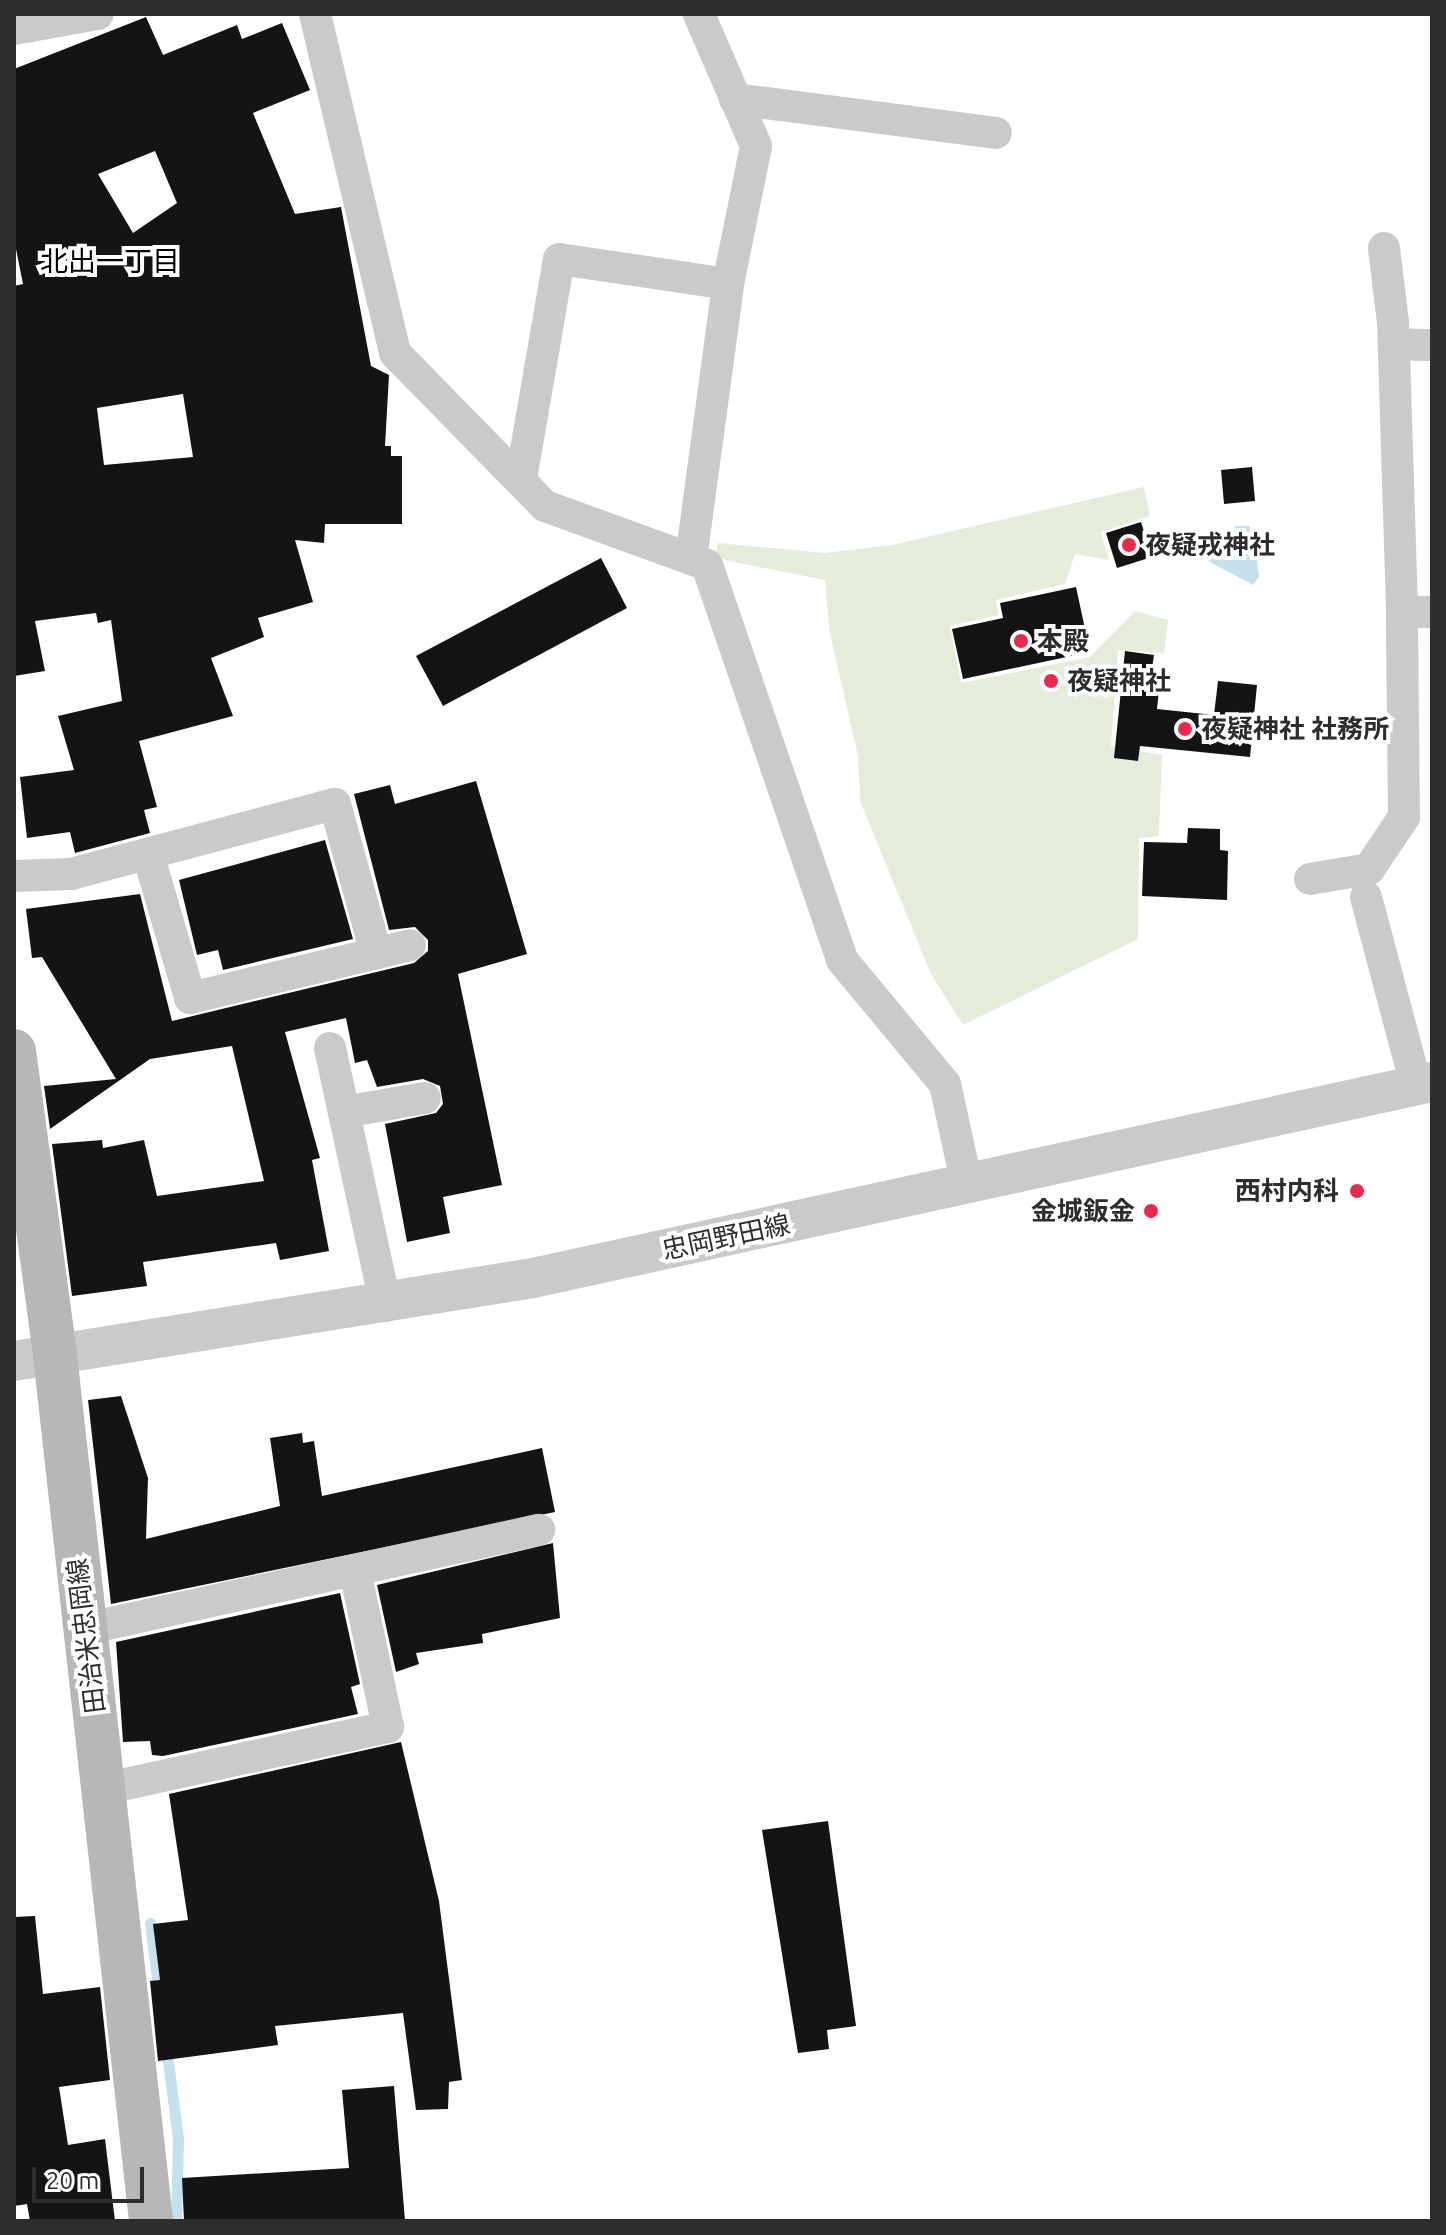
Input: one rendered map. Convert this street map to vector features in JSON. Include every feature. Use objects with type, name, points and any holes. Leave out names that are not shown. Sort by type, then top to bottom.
[{"type":"main road","name":"田治米忠岡線","points":[[14,1051],[35,1358],[84,1629],[151,2221]]},
{"type":"street","points":[[14,29],[98,14]]},
{"type":"street","points":[[315,14],[395,353],[545,506],[707,565],[842,960],[945,1084],[967,1185]]},
{"type":"street","points":[[691,559],[728,284],[756,146],[699,14]]},
{"type":"street","points":[[735,99],[996,133]]},
{"type":"street","points":[[1310,879],[1369,869],[1404,817],[1417,612],[1384,248]]},
{"type":"street","points":[[521,479],[559,259],[728,284]]},
{"type":"street","points":[[1394,344],[1432,345]]},
{"type":"street","points":[[14,876],[71,874],[335,804],[376,953]]},
{"type":"street","points":[[148,854],[190,998],[410,945]]},
{"type":"street","points":[[1366,897],[1424,1083]]},
{"type":"street","points":[[330,1048],[386,1306]]},
{"type":"street","name":"忠岡野田線","points":[[35,1358],[386,1306],[967,1185],[1424,1083]]},
{"type":"street","points":[[344,1112],[425,1098]]},
{"type":"street","points":[[84,1629],[539,1530]]},
{"type":"street","points":[[103,1789],[388,1727],[355,1570]]},
{"type":"green space","points":[[1144,487],[1150,516],[1101,532],[1109,560],[1075,554],[1065,584],[996,600],[999,615],[950,626],[961,683],[1090,657],[1135,611],[1168,620],[1164,653],[1118,650],[1111,746],[1162,755],[1159,836],[1139,838],[1138,939],[963,1025],[931,974],[860,801],[858,756],[829,629],[825,580],[724,560],[716,552],[718,543],[825,553],[892,545]]},
{"type":"water","points":[[1236,526],[1249,526],[1254,535],[1259,577],[1253,585],[1206,560]]},
{"type":"building","points":[[146,17],[163,55],[237,25],[242,39],[282,23],[310,90],[253,113],[295,214],[341,207],[371,366],[389,375],[385,446],[391,446],[391,456],[402,456],[402,524],[325,524],[324,543],[295,540],[313,602],[258,618],[264,637],[211,658],[233,716],[139,741],[157,807],[144,810],[150,833],[75,853],[70,832],[27,838],[20,777],[74,770],[58,716],[122,701],[111,620],[98,623],[96,613],[35,621],[45,671],[14,676],[14,286],[23,284],[14,239],[14,69]],"holes":[[[155,151],[177,203],[133,233],[98,174]],[[183,394],[193,457],[104,465],[97,408]]]},
{"type":"building","points":[[1252,467],[1255,501],[1224,504],[1221,470]]},
{"type":"building","name":"夜疑戎神社","points":[[1141,522],[1152,557],[1117,568],[1106,533]]},
{"type":"building","points":[[601,558],[627,608],[443,706],[416,656]]},
{"type":"building","name":"本殿","points":[[1076,587],[1090,652],[963,679],[952,629],[1003,618],[1000,603]]},
{"type":"building","name":"夜疑神社 社務所","points":[[1125,651],[1154,655],[1149,689],[1159,690],[1157,709],[1214,715],[1218,681],[1257,685],[1250,757],[1140,746],[1138,761],[1114,758]]},
{"type":"building","points":[[476,781],[527,954],[458,974],[502,1185],[443,1197],[450,1233],[407,1242],[385,1124],[436,1113],[443,1104],[440,1086],[423,1079],[377,1087],[367,1060],[355,1063],[346,1018],[285,1032],[320,1158],[312,1160],[329,1251],[280,1260],[276,1243],[143,1262],[147,1286],[72,1296],[52,1144],[102,1140],[103,1148],[144,1140],[157,1196],[264,1181],[232,1046],[150,1059],[50,1129],[44,1086],[116,1079],[42,957],[32,958],[26,909],[140,894],[172,1021],[414,963],[428,951],[428,940],[415,927],[389,930],[354,794],[390,785],[395,804]]},
{"type":"building","points":[[1188,828],[1220,829],[1220,850],[1228,851],[1227,900],[1142,896],[1144,842],[1187,843]]},
{"type":"building","points":[[325,840],[353,939],[223,970],[218,950],[197,955],[179,880]]},
{"type":"building","points":[[121,1396],[148,1478],[146,1539],[280,1506],[270,1438],[302,1433],[303,1443],[314,1441],[322,1496],[542,1448],[555,1512],[111,1604],[88,1400]]},
{"type":"building","points":[[553,1543],[560,1618],[482,1634],[483,1643],[416,1653],[419,1664],[396,1672],[377,1585]]},
{"type":"building","points":[[340,1593],[360,1684],[351,1687],[358,1714],[163,1756],[152,1755],[150,1741],[123,1742],[116,1642]]},
{"type":"building","points":[[401,1742],[439,1901],[462,2080],[449,2082],[448,2109],[416,2110],[403,2013],[275,2026],[278,2045],[158,2061],[150,1981],[160,1980],[153,1924],[188,1920],[169,1794]]},
{"type":"building","points":[[828,1821],[856,2026],[827,2030],[829,2049],[798,2053],[762,1830]]},
{"type":"building","points":[[35,1916],[43,1994],[100,1987],[110,2080],[59,2087],[68,2145],[105,2139],[115,2221],[30,2221],[27,2204],[14,2206],[14,1917]]},
{"type":"building","points":[[394,2086],[405,2221],[184,2221],[182,2178],[349,2168],[342,2090]]},
{"type":"waterway","points":[[150,1923],[159,1993]]},
{"type":"waterway","points":[[166,2046],[178,2139],[176,2221]]},
{"type":"place","name":"夜疑戎神社","points":[[1129,545]]},
{"type":"place","name":"本殿","points":[[1021,641]]},
{"type":"place","name":"夜疑神社","points":[[1051,681]]},
{"type":"place","name":"夜疑神社 社務所","points":[[1185,729]]},
{"type":"place","name":"西村内科","points":[[1357,1191]]},
{"type":"place","name":"金城鈑金","points":[[1151,1211]]},
{"type":"district","name":"北出一丁目","points":[[110,261]]}]
